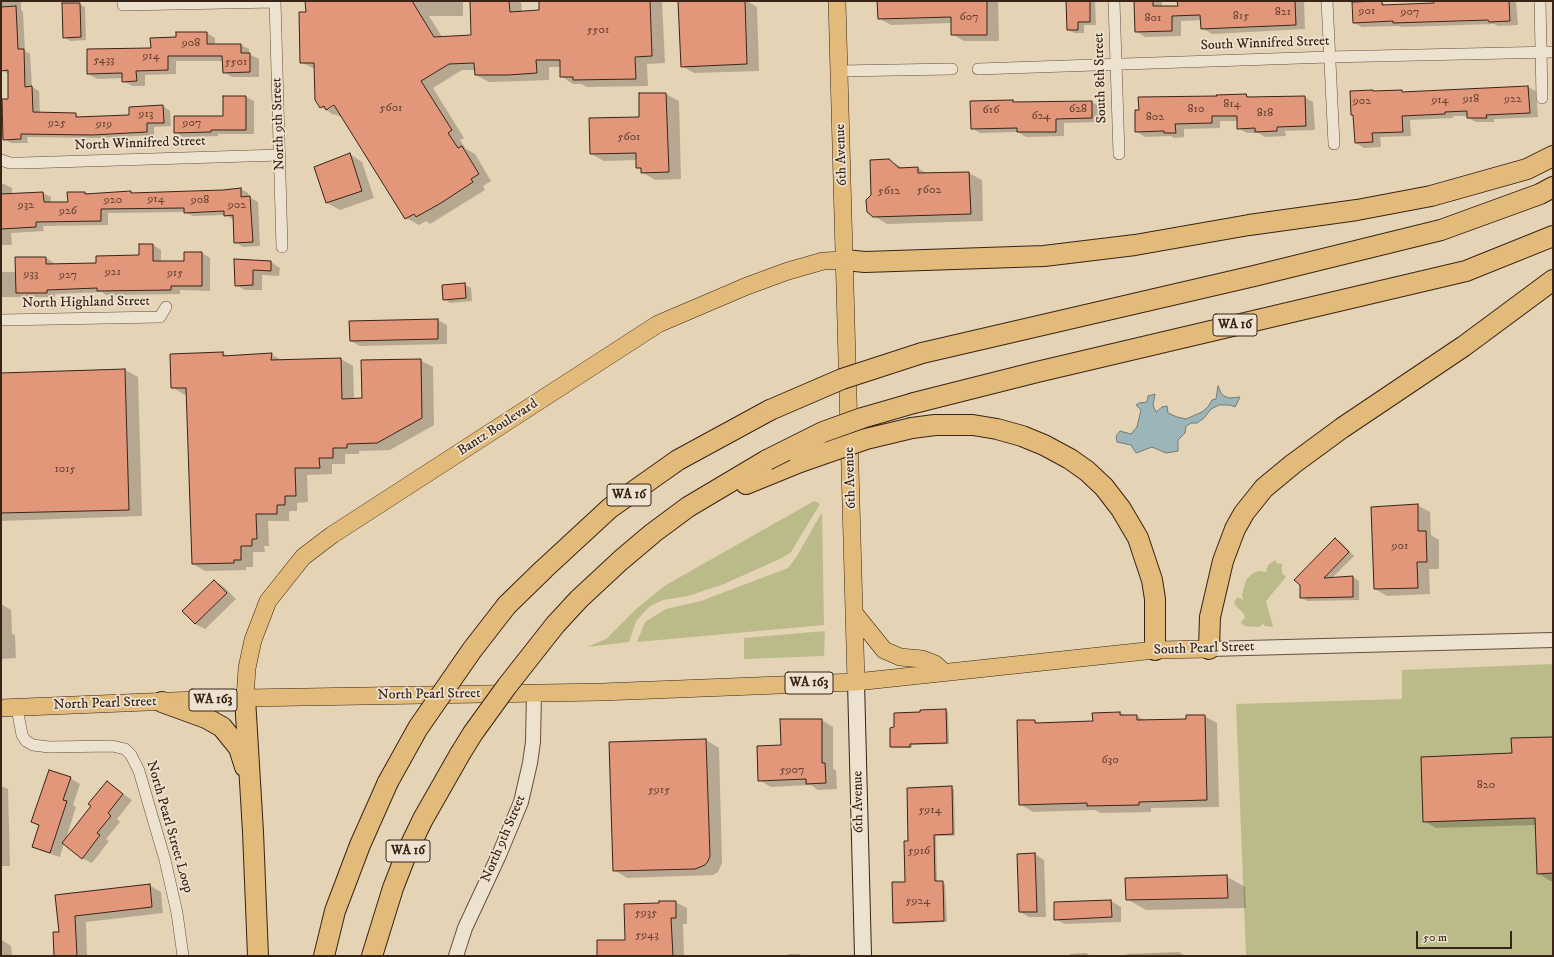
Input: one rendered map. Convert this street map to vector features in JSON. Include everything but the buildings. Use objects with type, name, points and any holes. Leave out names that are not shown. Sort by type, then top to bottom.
[{"type":"highway","points":[[845,260],[880,261],[1044,256],[1135,245],[1248,225],[1357,210],[1431,196],[1527,169],[1553,156]]},
{"type":"highway","name":"WA 16","points":[[324,956],[336,911],[360,846],[388,782],[418,728],[472,650],[507,605],[544,568],[610,508],[678,460],[770,410],[842,379],[922,353],[1254,276],[1441,230],[1540,194],[1553,186]]},
{"type":"highway","name":"WA 16","points":[[372,956],[393,888],[407,852],[423,819],[473,733],[507,686],[555,625],[579,599],[621,560],[653,533],[688,507],[767,460],[823,432],[862,418],[914,403],[1045,370],[1466,271],[1553,236]]},
{"type":"highway","points":[[1209,649],[1210,617],[1223,561],[1235,529],[1241,518],[1264,488],[1299,459],[1342,428],[1464,346],[1553,280]]},
{"type":"highway","points":[[688,507],[800,462],[866,439],[912,428],[935,425],[973,425],[997,429],[1022,436],[1044,445],[1070,459],[1087,471],[1104,487],[1121,509],[1138,538],[1152,580],[1155,599],[1155,650]]},
{"type":"highway","points":[[245,698],[251,785],[258,956]]},
{"type":"highway","points":[[162,702],[206,718],[222,727],[239,748],[251,785]]},
{"type":"main road","name":"6th Avenue","points":[[837,1],[855,614],[863,956]]},
{"type":"main road","name":"Bantz Boulevard","points":[[245,698],[247,668],[253,640],[268,601],[303,557],[332,536],[658,324],[747,286],[788,271],[823,261],[845,260]]},
{"type":"main road","points":[[855,614],[884,650],[900,656],[928,661],[944,672]]},
{"type":"main road","name":"South Pearl Street","points":[[856,682],[1155,650],[1209,649]]},
{"type":"main road","name":"North Pearl Street","points":[[9,708],[245,698],[534,693],[856,682]]},
{"type":"street","points":[[123,3],[275,1]]},
{"type":"street","name":"North 9th Street","points":[[275,1],[282,247]]},
{"type":"street","name":"South 8th Street","points":[[1114,1],[1118,154]]},
{"type":"street","points":[[1327,1],[1334,144]]},
{"type":"street","points":[[1540,1],[1547,52],[1542,98]]},
{"type":"street","name":"South Winnifred Street","points":[[978,69],[1329,57],[1547,52]]},
{"type":"street","points":[[839,71],[952,70]]},
{"type":"street","name":"North Winnifred Street","points":[[1,160],[22,163],[280,155]]},
{"type":"street","name":"North Highland Street","points":[[1,320],[160,317],[166,307]]},
{"type":"street","name":"South Pearl Street","points":[[1209,649],[1553,640]]},
{"type":"street","name":"North 9th Street","points":[[456,956],[465,928],[499,855],[521,802],[533,742],[534,693]]},
{"type":"street","name":"North Pearl Street Loop","points":[[9,708],[22,735],[26,741],[33,745],[49,747],[112,746],[125,749],[131,755],[139,771],[165,860],[177,913],[183,956]]},
{"type":"green space","points":[[814,501],[820,504],[791,552],[782,558],[724,584],[688,596],[663,600],[650,606],[636,621],[629,642],[587,647],[606,639],[636,609],[666,585]]},
{"type":"green space","points":[[822,512],[824,625],[637,642],[645,622],[666,609],[701,601],[788,568],[797,556]]},
{"type":"green space","points":[[1275,560],[1277,564],[1282,564],[1282,573],[1286,577],[1266,601],[1273,627],[1264,626],[1264,623],[1259,627],[1245,626],[1241,622],[1245,618],[1244,614],[1234,602],[1238,597],[1243,600],[1242,595],[1246,580],[1253,573],[1259,571],[1266,572],[1268,565]]},
{"type":"green space","points":[[825,631],[824,656],[744,659],[744,638]]},
{"type":"green space","points":[[1553,664],[1553,956],[1246,956],[1236,704],[1402,699],[1402,670]]},
{"type":"water","points":[[1218,386],[1224,396],[1229,398],[1240,397],[1235,407],[1230,405],[1219,405],[1211,409],[1204,418],[1197,423],[1191,423],[1186,426],[1185,433],[1178,440],[1178,451],[1166,453],[1152,447],[1136,453],[1131,445],[1117,442],[1116,436],[1120,431],[1131,434],[1137,427],[1141,410],[1136,405],[1147,402],[1148,396],[1155,394],[1153,405],[1156,412],[1162,407],[1167,406],[1168,413],[1186,419],[1202,412],[1208,407],[1212,400],[1216,399]]}]
